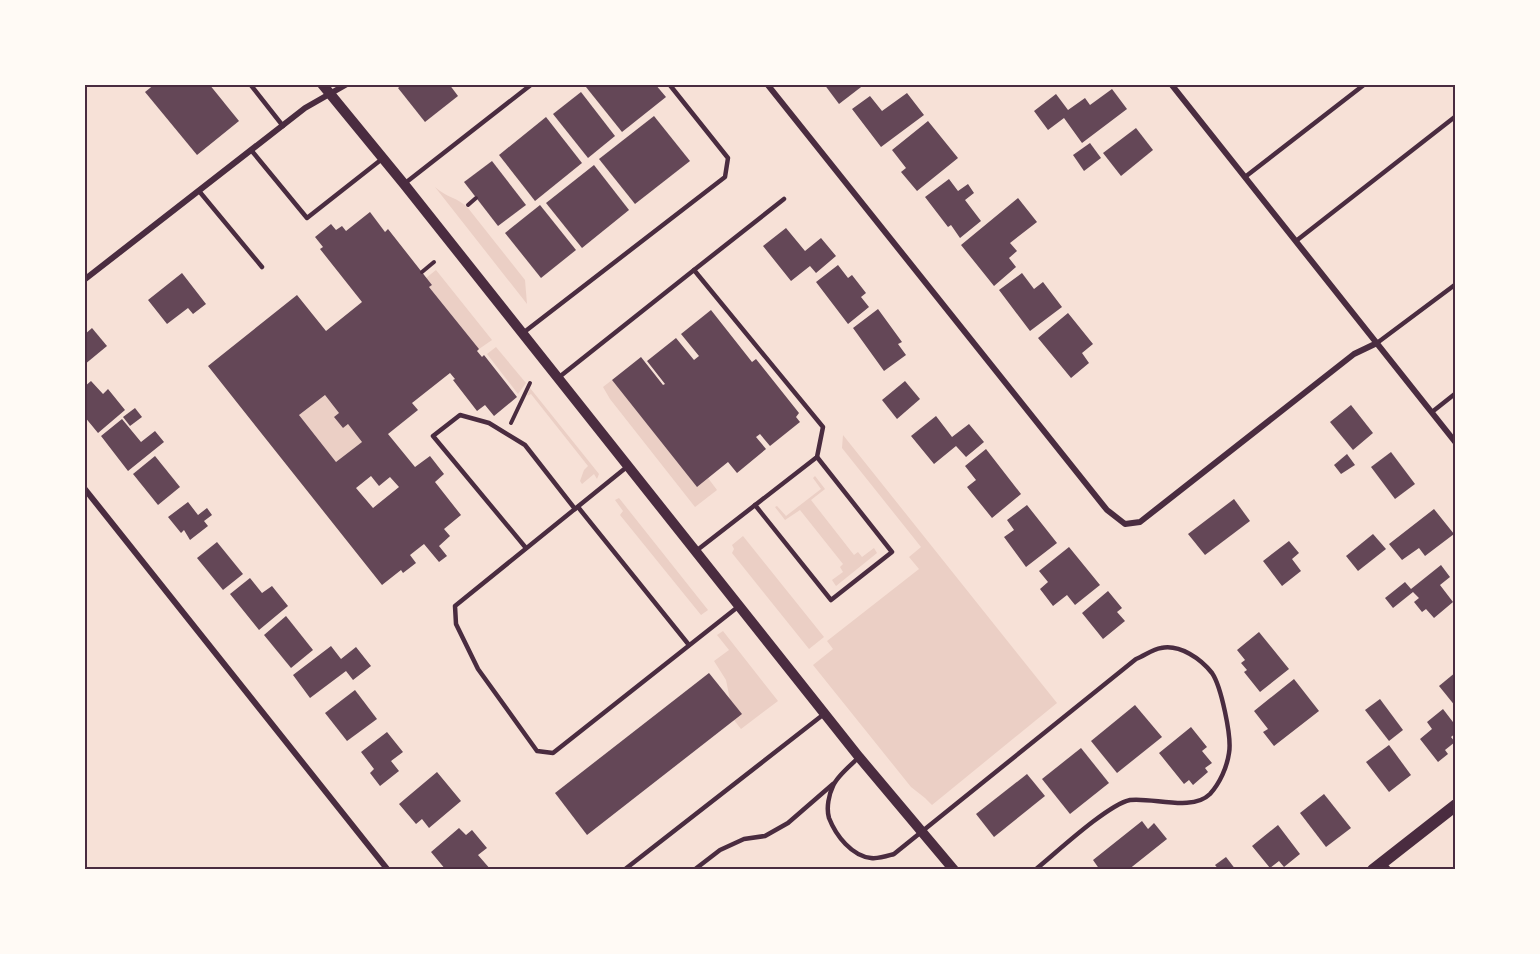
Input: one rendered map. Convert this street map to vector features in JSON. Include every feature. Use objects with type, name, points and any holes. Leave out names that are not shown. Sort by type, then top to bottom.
[{"type":"main road","points":[[1381,868],[1456,805]]},
{"type":"street","points":[[322,84],[384,158],[824,714],[954,870]]},
{"type":"street","points":[[84,280],[305,108],[347,84]]},
{"type":"street","points":[[767,84],[1107,510],[1125,524],[1140,522],[1354,354],[1377,343]]},
{"type":"street","points":[[1171,84],[1456,443]]},
{"type":"street","points":[[84,488],[388,870]]},
{"type":"lane","points":[[250,84],[283,126]]},
{"type":"lane","points":[[404,184],[532,84]]},
{"type":"lane","points":[[523,333],[725,177],[728,158],[669,84]]},
{"type":"lane","points":[[1245,177],[1365,84]]},
{"type":"lane","points":[[1296,241],[1456,116]]},
{"type":"lane","points":[[251,150],[307,218],[384,158]]},
{"type":"lane","points":[[199,190],[262,267]]},
{"type":"lane","points":[[558,378],[784,199]]},
{"type":"lane","points":[[694,270],[823,427],[817,457],[696,551]]},
{"type":"lane","points":[[1377,343],[1456,284]]},
{"type":"lane","points":[[1432,412],[1456,393]]},
{"type":"lane","points":[[526,548],[433,436],[460,415],[489,423],[525,445],[689,645]]},
{"type":"lane","points":[[755,505],[831,600],[892,552],[817,457]]},
{"type":"lane","points":[[628,466],[455,606],[456,624],[478,669],[537,752],[553,753],[740,606]]},
{"type":"lane","points":[[833,784],[828,804],[829,817],[841,838],[861,856],[873,859],[894,854],[1137,659],[1162,648],[1188,651],[1213,674],[1226,711],[1230,752],[1219,784],[1207,796],[1183,804],[1132,800],[1115,805],[1035,870]]},
{"type":"lane","points":[[624,870],[824,714]]},
{"type":"lane","points":[[694,870],[720,850],[744,839],[765,836],[788,823],[833,784],[859,757]]},
{"type":"path","points":[[468,205],[476,198]]},
{"type":"path","points":[[422,272],[434,262]]},
{"type":"path","points":[[506,433],[530,383]]},
{"type":"shaded area","points":[[435,187],[468,208],[525,280],[527,304]]},
{"type":"shaded area","points":[[436,270],[492,340],[479,349],[429,287],[432,285],[426,278]]},
{"type":"shaded area","points":[[496,347],[526,383],[518,394],[487,354]]},
{"type":"shaded area","points":[[612,380],[697,486],[708,478],[717,490],[695,507],[610,399],[603,387]]},
{"type":"shaded area","points":[[530,388],[599,474],[597,479],[594,474],[582,484],[580,481],[588,466],[531,394],[527,396]]},
{"type":"shaded area","points":[[325,395],[339,413],[343,428],[348,424],[362,442],[336,462],[299,415]]},
{"type":"shaded area","points":[[843,435],[1057,703],[932,805],[911,787],[813,665],[833,649],[827,641],[919,569],[909,557],[921,547],[842,448]]},
{"type":"shaded area","points":[[815,476],[825,489],[811,500],[854,555],[858,552],[862,557],[874,548],[877,553],[836,586],[832,580],[843,572],[840,567],[843,564],[800,510],[785,520],[775,507],[777,506],[786,516],[821,489],[813,478]]},
{"type":"shaded area","points":[[619,498],[708,610],[701,615],[620,515],[623,511],[615,500]]},
{"type":"shaded area","points":[[743,536],[824,637],[809,649],[732,553],[734,549],[732,545]]},
{"type":"shaded area","points":[[723,631],[778,701],[741,729],[734,720],[726,680],[714,661],[729,650],[717,635]]},
{"type":"building","points":[[155,84],[209,84],[239,121],[197,155],[145,92]]},
{"type":"building","points":[[403,84],[449,84],[458,96],[425,122],[398,88]]},
{"type":"building","points":[[589,84],[655,84],[666,97],[622,132],[586,87]]},
{"type":"building","points":[[824,84],[865,84],[839,104]]},
{"type":"building","points":[[1112,89],[1127,109],[1082,143],[1064,118],[1048,130],[1034,111],[1056,94],[1068,110],[1085,98],[1090,105]]},
{"type":"building","points":[[581,92],[615,136],[588,158],[553,114]]},
{"type":"building","points":[[907,93],[924,115],[881,147],[852,109],[870,96],[882,111]]},
{"type":"building","points":[[654,116],[690,161],[635,204],[599,159]]},
{"type":"building","points":[[546,117],[582,163],[535,201],[499,155]]},
{"type":"building","points":[[928,121],[958,158],[917,191],[901,172],[906,168],[892,150]]},
{"type":"building","points":[[1136,128],[1153,150],[1121,176],[1103,153]]},
{"type":"building","points":[[1090,143],[1101,158],[1084,171],[1073,155]]},
{"type":"building","points":[[492,161],[526,205],[498,226],[464,182]]},
{"type":"building","points":[[594,165],[629,210],[582,248],[546,203]]},
{"type":"building","points":[[949,179],[958,191],[968,184],[974,193],[965,200],[981,221],[960,238],[951,225],[948,227],[925,197]]},
{"type":"building","points":[[1018,198],[1037,222],[1010,243],[1017,251],[1009,258],[1016,267],[994,286],[961,245]]},
{"type":"building","points":[[540,205],[576,250],[541,278],[505,233]]},
{"type":"building","points":[[370,212],[385,232],[388,229],[432,285],[429,287],[479,349],[477,351],[482,357],[484,355],[517,397],[494,416],[485,405],[477,411],[450,373],[412,403],[418,410],[388,434],[415,467],[430,456],[444,474],[435,482],[461,515],[444,529],[450,536],[439,546],[447,556],[439,562],[424,544],[410,555],[416,563],[403,573],[401,570],[382,585],[208,366],[297,295],[326,331],[362,302],[320,249],[323,247],[315,237],[331,224],[336,230],[342,226],[346,231]],"holes":[[[325,395],[339,413],[334,417],[343,428],[348,424],[362,442],[336,462],[299,415]],[[371,476],[379,486],[390,477],[399,487],[373,508],[356,488]]]},
{"type":"building","points":[[786,228],[805,251],[821,238],[836,256],[816,273],[810,266],[791,281],[763,246]]},
{"type":"building","points":[[838,265],[848,278],[852,275],[866,293],[861,297],[869,307],[848,324],[816,282]]},
{"type":"building","points":[[182,273],[206,304],[193,314],[188,308],[167,324],[148,300]]},
{"type":"building","points":[[1022,273],[1034,289],[1043,282],[1062,307],[1030,331],[999,290]]},
{"type":"building","points":[[878,309],[902,342],[898,344],[906,355],[884,371],[853,328]]},
{"type":"building","points":[[711,310],[752,362],[756,359],[799,413],[796,417],[800,422],[770,446],[760,434],[756,437],[766,449],[737,473],[728,462],[697,487],[612,380],[641,357],[663,385],[665,384],[647,361],[676,338],[694,360],[699,356],[681,334]]},
{"type":"building","points":[[1068,313],[1093,344],[1082,353],[1089,363],[1071,378],[1038,338]]},
{"type":"building","points":[[92,328],[107,346],[84,365],[84,335]]},
{"type":"building","points":[[91,381],[103,394],[108,389],[125,410],[98,433],[84,416],[84,387]]},
{"type":"building","points":[[905,381],[920,399],[897,419],[882,400]]},
{"type":"building","points":[[1351,405],[1373,433],[1353,450],[1330,422]]},
{"type":"building","points":[[135,408],[142,417],[130,426],[123,417]]},
{"type":"building","points":[[936,416],[952,437],[969,424],[984,442],[966,457],[956,446],[934,464],[911,436]]},
{"type":"building","points":[[122,419],[141,442],[155,431],[164,442],[128,471],[101,436]]},
{"type":"building","points":[[986,449],[1021,494],[992,518],[967,487],[976,480],[965,466]]},
{"type":"building","points":[[1391,452],[1415,484],[1395,499],[1371,467]]},
{"type":"building","points":[[1347,454],[1355,465],[1341,474],[1334,465]]},
{"type":"building","points":[[155,456],[180,487],[158,505],[133,474]]},
{"type":"building","points":[[1234,499],[1250,521],[1205,555],[1188,534]]},
{"type":"building","points":[[188,502],[198,515],[207,508],[212,515],[204,521],[208,526],[190,540],[184,530],[181,533],[168,517]]},
{"type":"building","points":[[1027,505],[1057,543],[1026,567],[1004,537],[1014,530],[1007,520]]},
{"type":"building","points":[[1434,509],[1454,534],[1425,556],[1419,548],[1402,560],[1389,544]]},
{"type":"building","points":[[1373,534],[1386,549],[1358,571],[1346,556]]},
{"type":"building","points":[[1289,541],[1299,553],[1292,559],[1301,571],[1282,586],[1263,561]]},
{"type":"building","points":[[217,542],[243,574],[223,590],[197,558]]},
{"type":"building","points":[[1069,547],[1100,585],[1075,605],[1067,595],[1053,606],[1040,589],[1048,582],[1039,571]]},
{"type":"building","points":[[1441,565],[1450,577],[1440,585],[1453,602],[1434,618],[1426,609],[1422,612],[1414,602],[1419,598],[1413,592],[1393,608],[1385,598],[1405,582],[1411,589]]},
{"type":"building","points":[[250,578],[262,593],[272,586],[288,606],[259,630],[230,594]]},
{"type":"building","points":[[1108,591],[1122,608],[1117,612],[1125,621],[1103,639],[1082,613]]},
{"type":"building","points":[[286,616],[313,650],[291,668],[264,635]]},
{"type":"building","points":[[1259,632],[1289,669],[1260,692],[1244,672],[1247,670],[1241,663],[1245,660],[1237,650]]},
{"type":"building","points":[[331,646],[341,659],[356,647],[371,666],[353,680],[346,671],[310,698],[293,675]]},
{"type":"building","points":[[1456,672],[1456,707],[1439,686]]},
{"type":"building","points":[[709,673],[742,714],[587,835],[555,793]]},
{"type":"building","points":[[1294,679],[1319,711],[1274,746],[1263,732],[1268,729],[1254,711]]},
{"type":"building","points":[[355,690],[377,719],[347,741],[325,713]]},
{"type":"building","points":[[1380,699],[1403,730],[1389,741],[1365,710]]},
{"type":"building","points":[[1135,705],[1162,737],[1117,773],[1091,741]]},
{"type":"building","points":[[1443,709],[1456,726],[1456,733],[1451,737],[1455,742],[1445,750],[1448,754],[1438,762],[1420,739],[1432,729],[1427,722]]},
{"type":"building","points":[[1191,727],[1207,747],[1202,751],[1212,763],[1205,768],[1208,772],[1193,785],[1189,780],[1184,784],[1159,753]]},
{"type":"building","points":[[387,732],[403,752],[391,761],[399,771],[380,786],[370,773],[374,769],[361,752]]},
{"type":"building","points":[[1389,745],[1411,775],[1389,792],[1366,762]]},
{"type":"building","points":[[1081,748],[1109,783],[1070,814],[1042,779]]},
{"type":"building","points":[[437,772],[461,801],[429,828],[422,819],[416,824],[399,804]]},
{"type":"building","points":[[1027,774],[1045,796],[994,837],[976,814]]},
{"type":"building","points":[[1324,794],[1351,828],[1326,847],[1300,813]]},
{"type":"building","points":[[1142,821],[1148,829],[1154,823],[1167,839],[1128,870],[1100,870],[1093,860]]},
{"type":"building","points":[[1278,825],[1300,854],[1284,867],[1279,861],[1270,868],[1252,846]]},
{"type":"building","points":[[459,828],[466,835],[472,830],[487,848],[478,855],[491,870],[446,870],[431,852]]},
{"type":"building","points":[[1226,857],[1236,870],[1219,870],[1215,865]]}]
